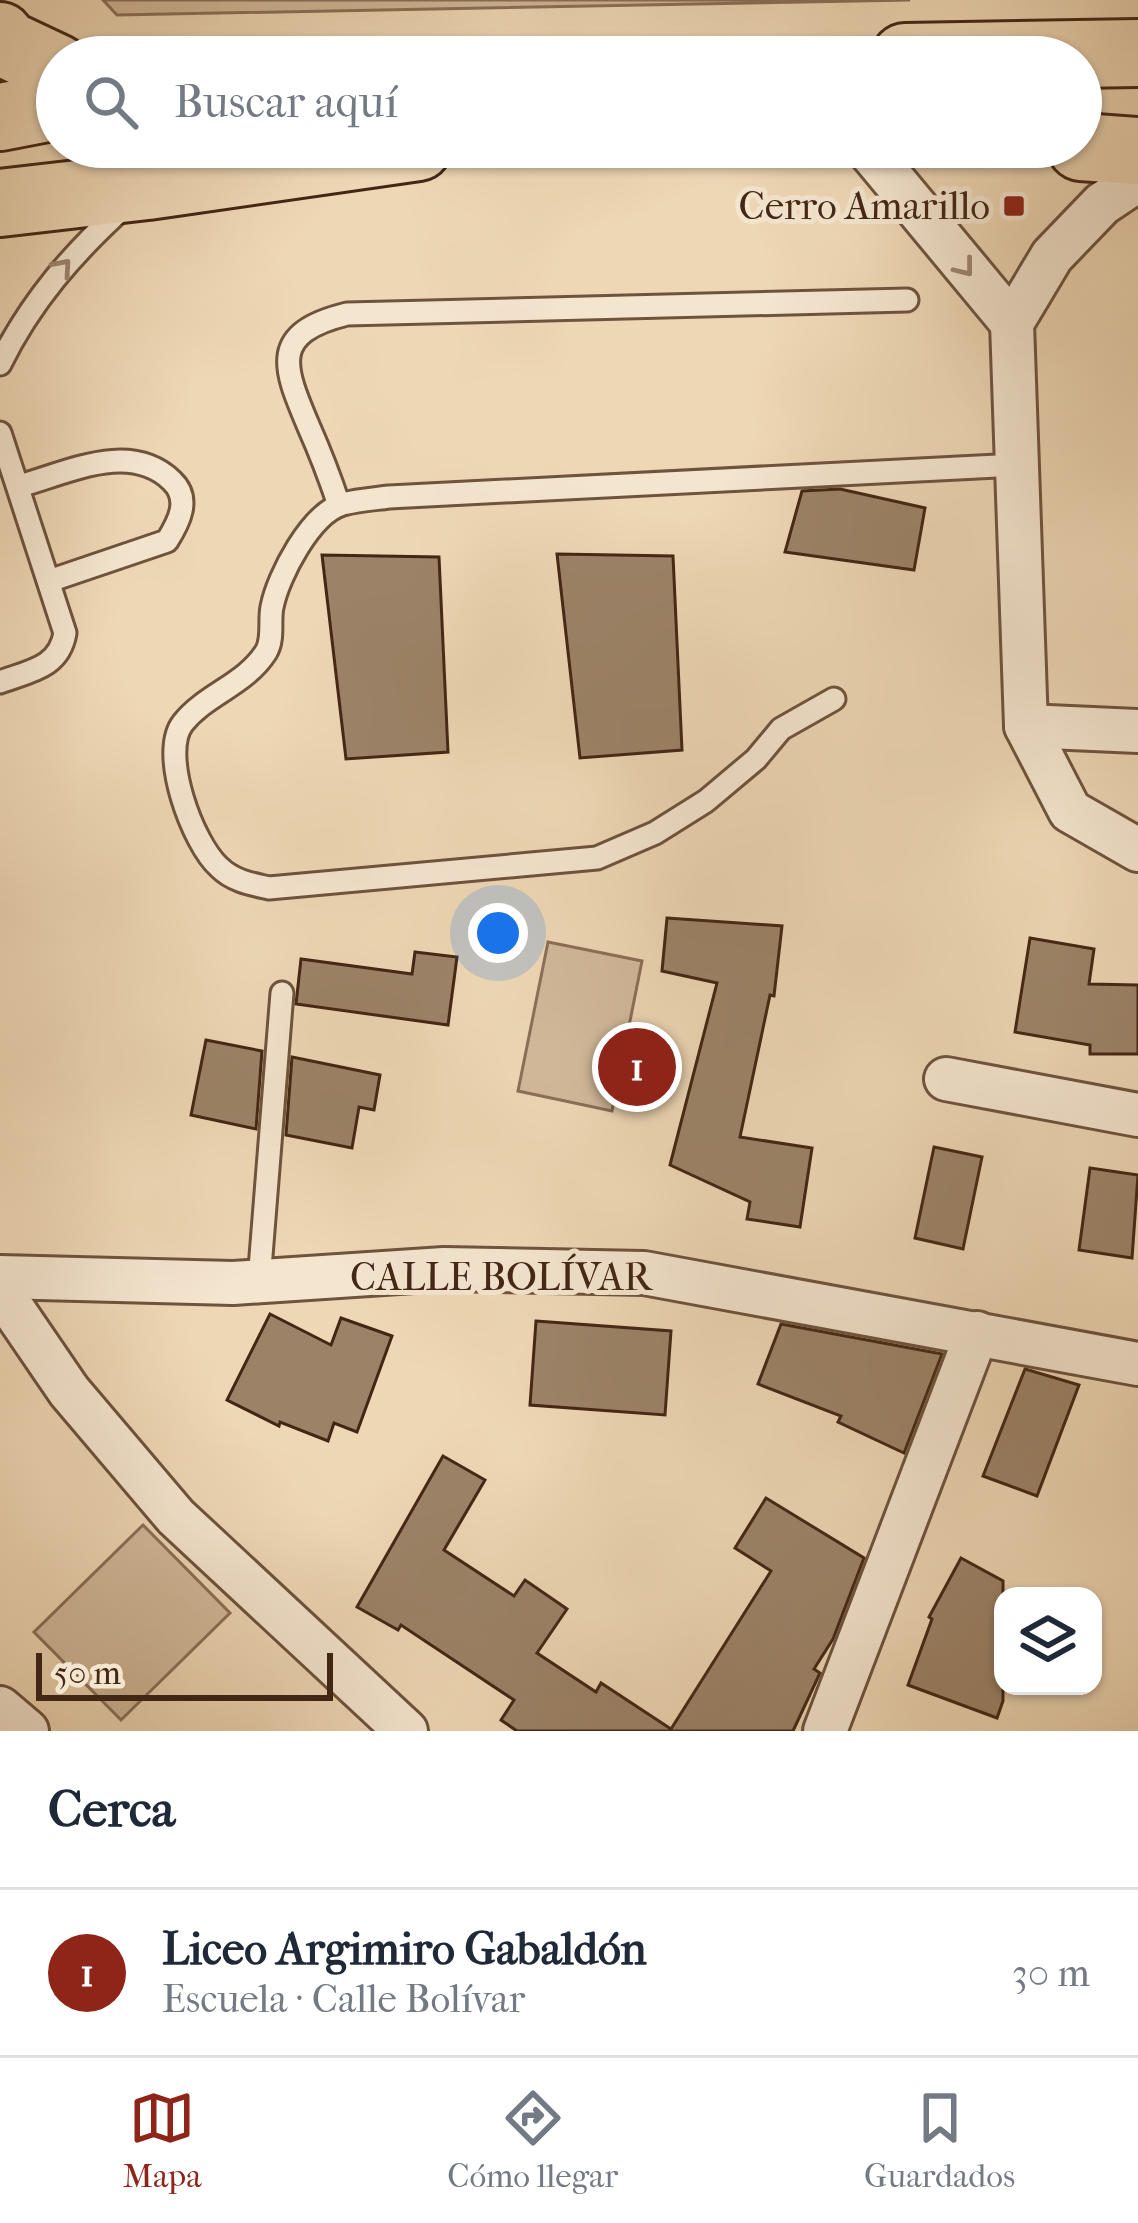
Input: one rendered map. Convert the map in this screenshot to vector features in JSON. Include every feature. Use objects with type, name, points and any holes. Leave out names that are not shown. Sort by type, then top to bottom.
[{"type":"highway","points":[[0,37],[36,58]]},
{"type":"highway","points":[[1102,54],[1138,53]]},
{"type":"highway","points":[[0,117],[36,110]]},
{"type":"highway","points":[[1102,149],[1138,152]]},
{"type":"highway","points":[[0,203],[272,168]]},
{"type":"street","points":[[884,168],[1012,322]]},
{"type":"street","points":[[1138,180],[1102,204],[1052,256],[1012,322],[1026,726],[1070,812],[1138,850]]},
{"type":"street","points":[[1026,726],[1138,731]]},
{"type":"street","points":[[946,1079],[1138,1115]]},
{"type":"street","name":"CALLE BOLÍVAR","points":[[0,1277],[259,1281],[444,1269],[644,1273],[1138,1364]]},
{"type":"street","points":[[0,1290],[69,1391],[176,1517],[406,1731]]},
{"type":"street","points":[[825,1731],[976,1333]]},
{"type":"street","points":[[0,1708],[27,1731]]},
{"type":"lane","points":[[0,364],[53,278],[147,186]]},
{"type":"lane","points":[[339,505],[286,374],[289,351],[316,321],[346,314],[907,300]]},
{"type":"lane","points":[[0,433],[65,633],[62,650],[53,662],[0,682]]},
{"type":"lane","points":[[19,486],[122,459],[161,470],[179,488],[183,506],[167,541],[49,581]]},
{"type":"lane","points":[[834,699],[781,729],[756,759],[706,801],[655,833],[597,858],[269,888],[239,881],[203,848],[176,775],[176,735],[198,709],[244,679],[270,648],[272,605],[292,555],[339,505],[389,497],[1017,465]]},
{"type":"lane","points":[[259,1281],[282,993]]},
{"type":"shaded area","points":[[103,0],[910,0],[117,15]]},
{"type":"shaded area","points":[[548,942],[642,961],[612,1111],[518,1091]]},
{"type":"shaded area","points":[[143,1525],[230,1613],[121,1720],[34,1632]]},
{"type":"building","points":[[840,489],[925,508],[914,570],[785,552],[802,491]]},
{"type":"building","points":[[557,554],[673,556],[682,750],[580,758]]},
{"type":"building","points":[[322,555],[439,557],[448,752],[346,759]]},
{"type":"building","points":[[667,918],[782,926],[774,996],[770,995],[740,1137],[812,1148],[800,1227],[747,1219],[750,1202],[670,1165],[717,983],[662,971]]},
{"type":"building","points":[[1030,938],[1094,949],[1089,984],[1138,985],[1138,1054],[1090,1054],[1090,1045],[1015,1032]]},
{"type":"building","points":[[415,952],[457,957],[448,1025],[296,1004],[301,959],[412,974]]},
{"type":"building","points":[[206,1040],[262,1051],[256,1129],[191,1115]]},
{"type":"building","points":[[292,1057],[380,1075],[374,1110],[359,1107],[352,1148],[286,1135]]},
{"type":"building","points":[[934,1147],[982,1157],[963,1249],[915,1238]]},
{"type":"building","points":[[1090,1168],[1138,1175],[1132,1258],[1079,1250]]},
{"type":"building","points":[[270,1314],[331,1345],[341,1318],[392,1336],[357,1432],[334,1423],[328,1441],[280,1422],[279,1426],[227,1400]]},
{"type":"building","points":[[536,1321],[671,1331],[665,1415],[530,1405]]},
{"type":"building","points":[[781,1324],[942,1354],[904,1453],[838,1422],[841,1416],[758,1384]]},
{"type":"building","points":[[1025,1369],[1079,1385],[1037,1496],[983,1476]]},
{"type":"building","points":[[443,1456],[485,1480],[444,1550],[514,1596],[525,1580],[567,1609],[537,1653],[596,1692],[601,1683],[671,1729],[771,1571],[735,1548],[766,1498],[864,1558],[833,1639],[814,1669],[820,1673],[793,1731],[517,1731],[501,1720],[514,1700],[401,1625],[398,1630],[357,1607]]},
{"type":"building","points":[[961,1558],[1003,1581],[1003,1587],[994,1587],[994,1695],[1003,1695],[997,1718],[908,1685],[929,1617]]},
{"type":"place","name":"Cerro Amarillo","points":[[1014,206]]},
{"type":"place","name":"Liceo Argimiro Gabaldón","points":[[637,1067]]}]
